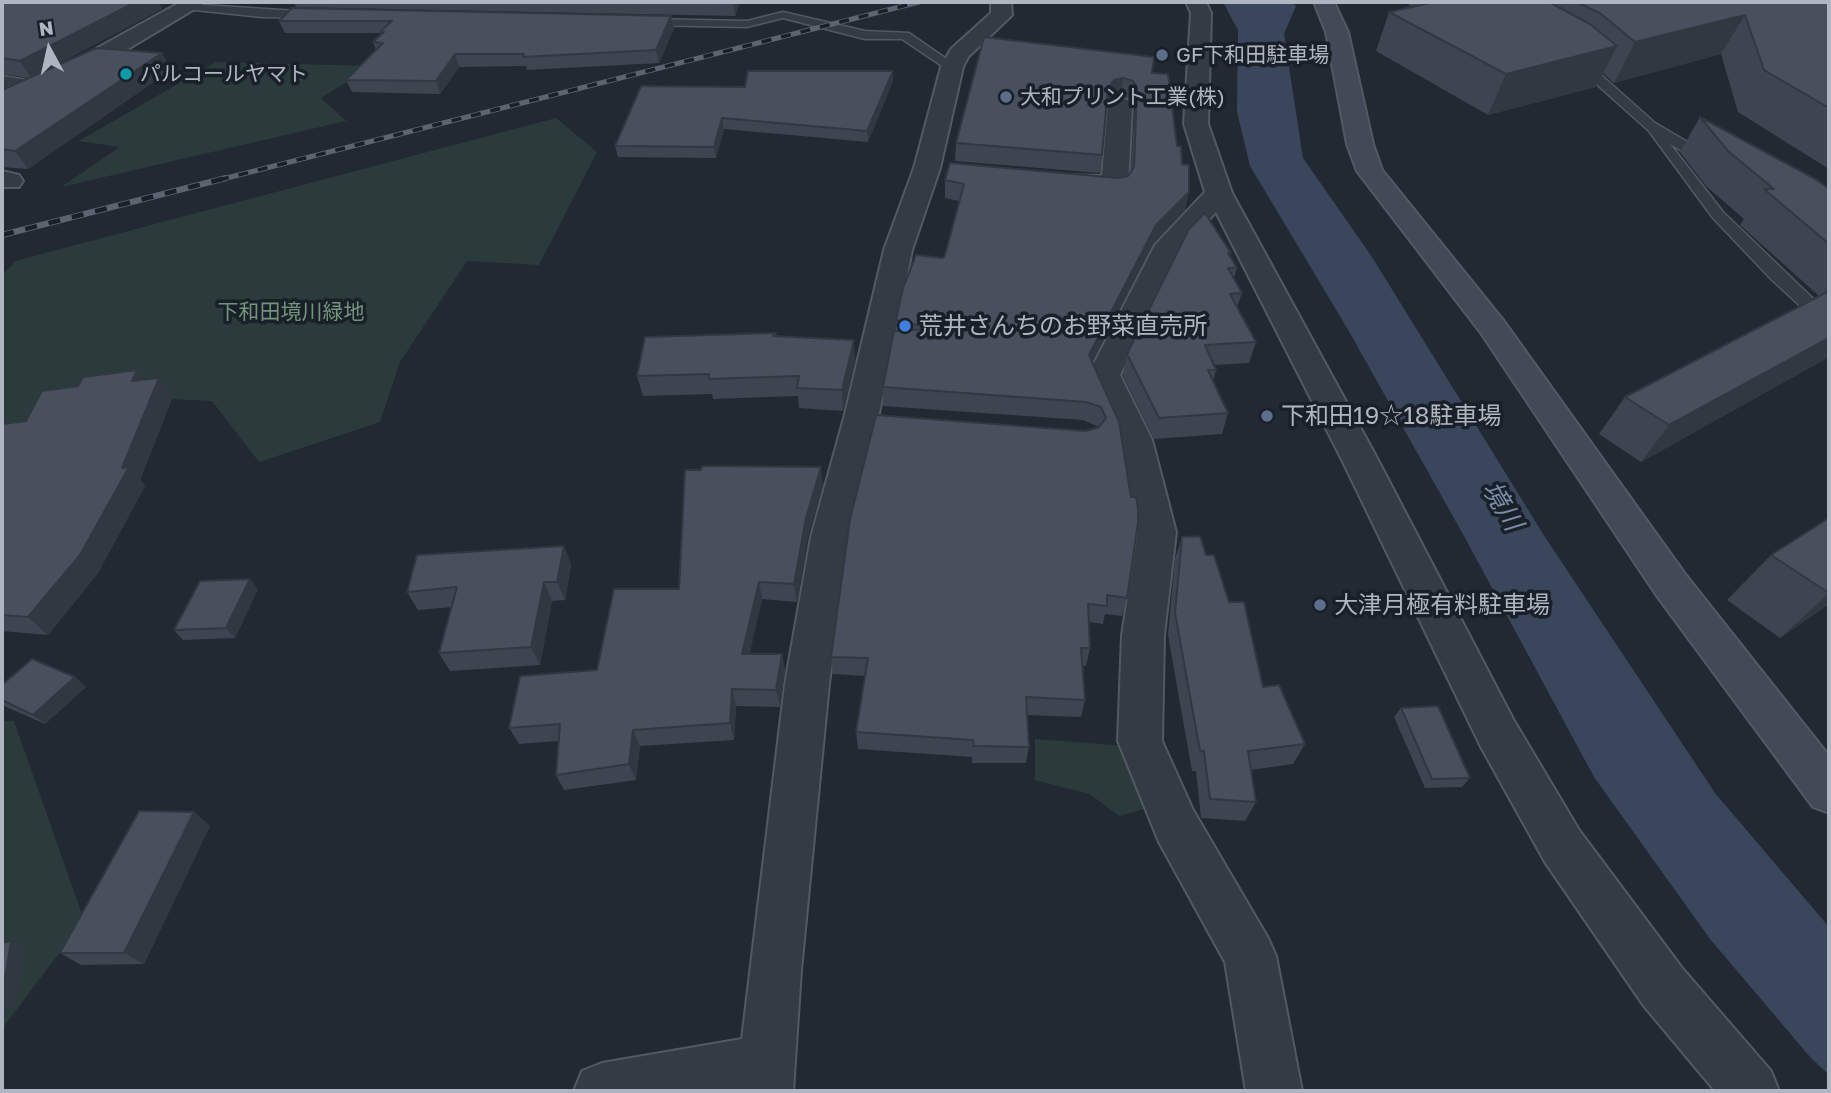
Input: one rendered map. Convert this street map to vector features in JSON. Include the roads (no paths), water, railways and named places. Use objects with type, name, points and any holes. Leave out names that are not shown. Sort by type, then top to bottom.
[{"type":"street","points":[[160,2],[192,4]]},
{"type":"street","points":[[602,1091],[766,1077],[775,970],[807,684],[830,537],[875,419],[898,250],[941,170],[952,67],[960,54],[1002,15],[1002,2]]},
{"type":"street","points":[[1196,2],[1201,13],[1196,72],[1196,124],[1219,193],[1360,460],[1497,733],[1562,846],[1663,987],[1751,1091]]},
{"type":"street","points":[[1324,2],[1337,32],[1360,144],[1370,171],[1492,327],[1671,585],[1829,792]]},
{"type":"street","points":[[2,104],[192,4]]},
{"type":"street","points":[[1048,179],[1115,185],[1120,104]]},
{"type":"street","points":[[1219,193],[1169,245],[1104,375],[1135,440],[1157,532],[1143,635],[1140,741],[1176,826],[1250,956],[1274,1091]]},
{"type":"lane","points":[[192,4],[262,14],[326,16]]},
{"type":"lane","points":[[637,22],[783,15],[865,35],[905,35],[952,67]]},
{"type":"lane","points":[[1565,52],[1650,126],[1720,167]]},
{"type":"lane","points":[[2,80],[40,86]]},
{"type":"lane","points":[[1650,126],[1693,186],[1718,215],[1777,276],[1829,323]]},
{"type":"water","name":"境川","points":[[1223,2],[1291,2],[1296,6],[1284,34],[1303,158],[1372,257],[1545,537],[1715,793],[1829,927],[1829,1075],[1810,1057],[1710,939],[1594,777],[1464,536],[1347,328],[1250,166],[1237,112],[1238,30]]},
{"type":"railway","points":[[219,180],[919,2]]},
{"type":"railway","points":[[2,235],[226,178]]},
{"type":"place","name":"GF下和田駐車場","points":[[1162,55]]},
{"type":"place","name":"パルコールヤマト","points":[[126,74]]},
{"type":"place","name":"大和プリント工業(株)","points":[[1006,97]]},
{"type":"place","name":"荒井さんちのお野菜直売所","points":[[905,326]]},
{"type":"place","name":"下和田19☆18駐車場","points":[[1267,416]]},
{"type":"place","name":"大津月極有料駐車場","points":[[1320,605]]},
{"type":"park label","name":"下和田境川緑地","points":[[291,312]]}]
